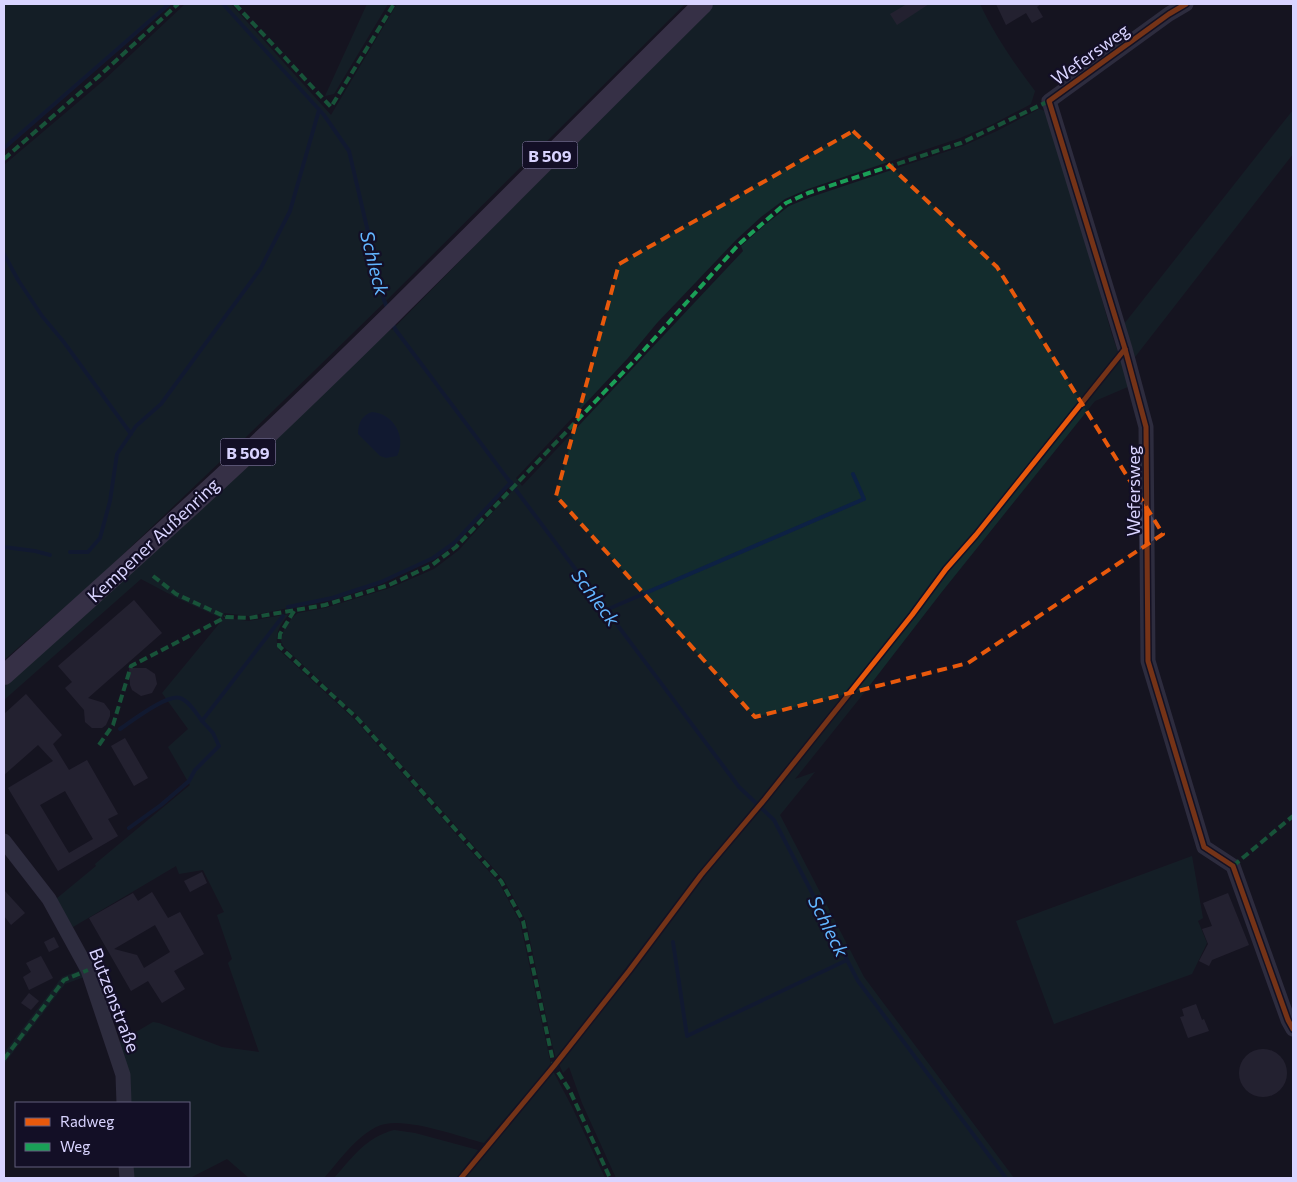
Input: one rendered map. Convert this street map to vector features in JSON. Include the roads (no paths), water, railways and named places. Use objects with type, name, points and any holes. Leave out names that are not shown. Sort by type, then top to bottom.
[{"type":"main road","name":"Kempener Außenring","points":[[4,675],[233,467],[702,4]]},
{"type":"street","name":"Wefersweg","points":[[1186,4],[1169,14],[1049,101],[1125,349],[1146,427],[1148,661],[1204,847],[1233,866],[1288,1020],[1293,1029]]},
{"type":"street","name":"Butzenstraße","points":[[4,841],[49,898],[88,970],[123,1075],[124,1102]]},
{"type":"water","points":[[372,412],[380,413],[392,421],[396,427],[400,441],[400,449],[397,456],[386,458],[380,456],[358,434],[361,420]]},
{"type":"waterway","points":[[4,148],[169,4]]},
{"type":"waterway","name":"Schleck","points":[[223,4],[324,115],[349,151],[384,300],[388,310]]},
{"type":"waterway","points":[[70,552],[88,552],[100,538],[110,501],[117,454],[136,426],[161,404],[261,268],[290,211],[319,110]]},
{"type":"waterway","points":[[4,254],[18,280],[42,316],[63,341],[131,434]]},
{"type":"waterway","name":"Schleck","points":[[392,321],[395,329],[739,787],[774,820],[858,981],[1006,1178]]},
{"type":"waterway","points":[[606,610],[864,499],[853,474]]},
{"type":"waterway","points":[[288,607],[332,598],[381,582],[433,558],[454,543],[511,482]]},
{"type":"waterway","points":[[4,547],[50,555]]},
{"type":"waterway","points":[[129,828],[161,805],[189,781],[195,770],[219,746],[213,733],[202,721],[283,616]]},
{"type":"waterway","points":[[120,729],[158,704],[174,698],[180,698],[187,702],[202,721]]},
{"type":"waterway","points":[[673,942],[687,1036],[847,960]]}]
